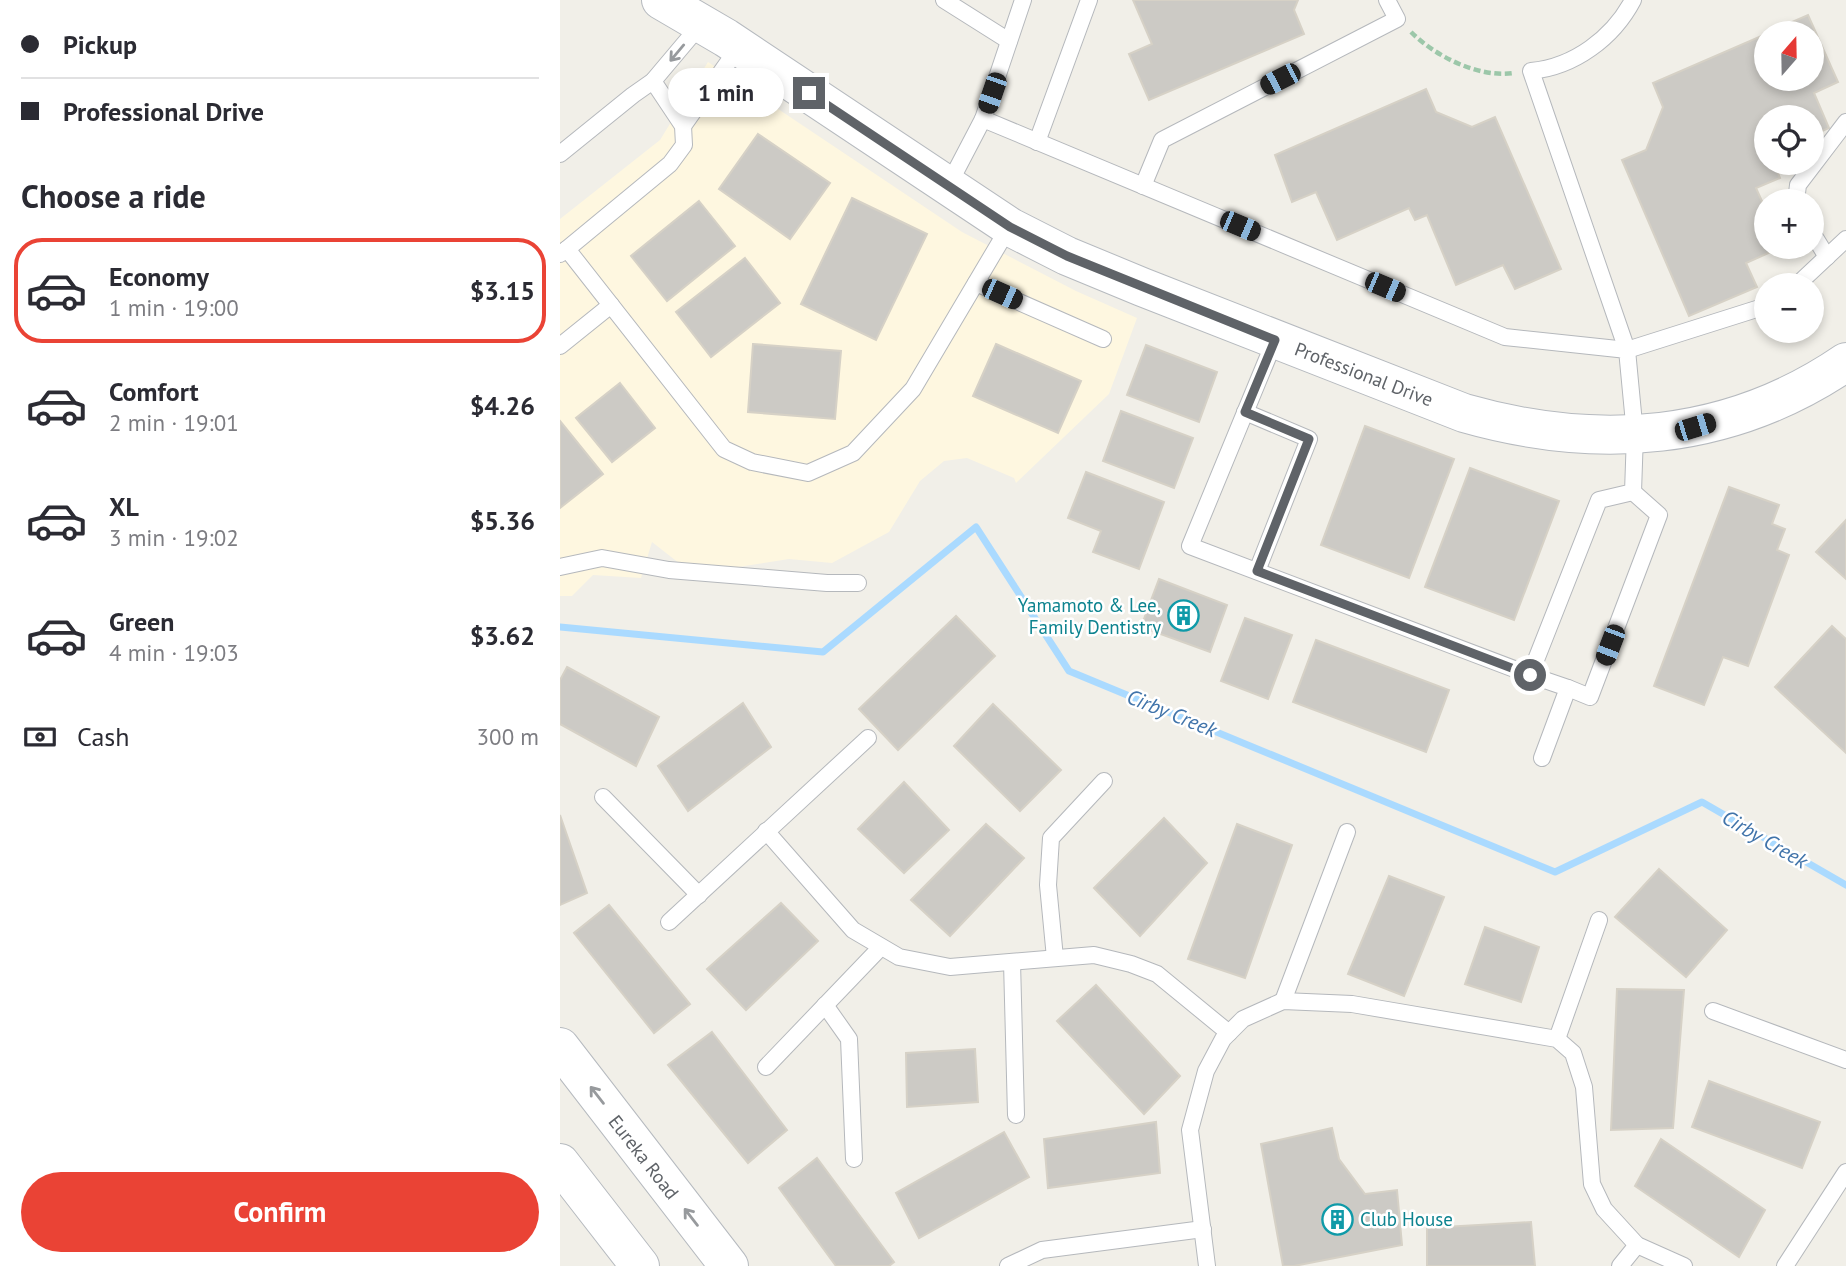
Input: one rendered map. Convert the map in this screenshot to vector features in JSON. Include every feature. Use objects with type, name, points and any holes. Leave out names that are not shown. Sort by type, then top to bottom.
[{"type":"street","name":"Professional Drive","points":[[661,0],[739,47],[1010,227],[1067,256],[1464,413],[1509,426],[1559,433],[1635,435],[1695,427],[1786,396],[1846,362]]},
{"type":"street","name":"Eureka Road","points":[[560,1047],[729,1266]]},
{"type":"street","points":[[560,1163],[640,1266]]},
{"type":"lane","points":[[944,0],[1009,41]]},
{"type":"lane","points":[[948,186],[983,119],[1023,0]]},
{"type":"lane","points":[[1037,142],[1088,0]]},
{"type":"lane","points":[[1143,186],[1162,140],[1397,19],[1387,0]]},
{"type":"lane","points":[[1633,0],[1624,18],[1591,49],[1550,69],[1531,71],[1627,350],[1635,435],[1633,492]]},
{"type":"lane","points":[[560,154],[633,94],[653,81],[701,24]]},
{"type":"lane","points":[[683,126],[739,47]]},
{"type":"lane","points":[[653,81],[683,126],[684,145],[670,164],[563,252],[611,305],[724,449],[752,462],[808,473],[853,453],[913,390],[1010,227]]},
{"type":"lane","points":[[983,119],[1505,337],[1627,350],[1754,310]]},
{"type":"lane","points":[[1798,189],[1846,122]]},
{"type":"lane","points":[[1810,273],[1846,239]]},
{"type":"lane","points":[[1824,252],[1827,257]]},
{"type":"lane","points":[[976,283],[1103,340]]},
{"type":"lane","points":[[560,346],[611,305]]},
{"type":"lane","points":[[1275,340],[1190,546],[1590,697],[1659,515],[1633,492]]},
{"type":"lane","points":[[1245,412],[1309,439],[1257,571]]},
{"type":"lane","points":[[1530,675],[1599,500],[1633,492]]},
{"type":"lane","points":[[560,567],[602,558],[669,570],[827,583],[858,583]]},
{"type":"lane","points":[[1542,758],[1568,688]]},
{"type":"lane","points":[[669,922],[868,738]]},
{"type":"lane","points":[[1055,958],[1048,886],[1051,838],[1104,781]]},
{"type":"lane","points":[[603,797],[699,895]]},
{"type":"lane","points":[[766,831],[853,930],[898,957],[950,967],[1094,956],[1131,964],[1157,974],[1229,1033]]},
{"type":"lane","points":[[1283,1001],[1347,832]]},
{"type":"lane","points":[[1557,1039],[1599,920]]},
{"type":"lane","points":[[766,1067],[881,947]]},
{"type":"lane","points":[[1012,962],[1016,1115]]},
{"type":"lane","points":[[1207,1266],[1190,1130],[1206,1071],[1223,1039],[1243,1019],[1283,1001],[1352,1004],[1557,1039],[1573,1053],[1584,1087],[1592,1184],[1604,1209],[1637,1245],[1684,1266]]},
{"type":"lane","points":[[825,1005],[849,1039],[854,1159]]},
{"type":"lane","points":[[1713,1011],[1846,1060]]},
{"type":"lane","points":[[1785,1266],[1846,1171]]},
{"type":"lane","points":[[1008,1266],[1042,1250],[1203,1229]]},
{"type":"lane","points":[[1620,1266],[1637,1245]]},
{"type":"path","points":[[1397,19],[1427,47],[1460,65],[1504,74],[1531,71]]},
{"type":"shaded area","points":[[708,62],[962,232],[1076,291],[1137,318],[1109,394],[1016,483],[1014,478],[967,458],[944,461],[920,481],[889,532],[832,563],[789,559],[693,574],[652,542],[641,578],[593,575],[572,596],[560,596],[560,219],[660,140]]},
{"type":"building","points":[[1133,0],[1298,0],[1294,10],[1304,34],[1149,100],[1129,54],[1152,44]]},
{"type":"building","points":[[1808,15],[1811,21],[1794,21]]},
{"type":"building","points":[[1754,39],[1754,91],[1818,91],[1814,93],[1819,105],[1754,105],[1754,175],[1779,175],[1780,178],[1754,189],[1755,259],[1746,263],[1754,280],[1754,288],[1689,316],[1622,160],[1646,150],[1663,107],[1653,83]]},
{"type":"building","points":[[1824,51],[1838,82],[1824,88]]},
{"type":"building","points":[[1426,89],[1436,112],[1472,127],[1495,117],[1561,269],[1515,289],[1503,265],[1456,285],[1427,215],[1415,220],[1409,208],[1337,240],[1316,192],[1292,202],[1275,155]]},
{"type":"building","points":[[1824,116],[1829,128],[1824,130]]},
{"type":"building","points":[[758,134],[830,183],[790,239],[719,189]]},
{"type":"building","points":[[852,198],[927,234],[876,340],[801,304]]},
{"type":"building","points":[[699,201],[735,246],[667,301],[631,256]]},
{"type":"building","points":[[745,258],[780,303],[711,357],[676,312]]},
{"type":"building","points":[[753,344],[841,351],[835,419],[748,412]]},
{"type":"building","points":[[996,344],[1081,381],[1058,433],[973,396]]},
{"type":"building","points":[[1146,345],[1217,372],[1199,422],[1127,395]]},
{"type":"building","points":[[620,383],[655,428],[612,462],[576,418]]},
{"type":"building","points":[[1121,411],[1193,438],[1174,488],[1103,461]]},
{"type":"building","points":[[560,421],[603,474],[560,508]]},
{"type":"building","points":[[1365,426],[1454,459],[1409,578],[1321,545]]},
{"type":"building","points":[[1470,468],[1559,501],[1514,620],[1425,587]]},
{"type":"building","points":[[1086,472],[1164,502],[1139,569],[1093,552],[1101,531],[1068,518]]},
{"type":"building","points":[[1729,487],[1779,505],[1772,524],[1785,529],[1777,550],[1789,555],[1748,666],[1723,657],[1704,705],[1654,686]]},
{"type":"building","points":[[1846,520],[1846,579],[1816,552]]},
{"type":"building","name":"Yamamoto & Lee, Family Dentistry","points":[[1159,579],[1227,605],[1210,652],[1141,627]]},
{"type":"building","points":[[956,616],[995,656],[898,750],[859,709]]},
{"type":"building","points":[[1245,618],[1292,635],[1268,699],[1221,681]]},
{"type":"building","points":[[1832,626],[1846,639],[1846,753],[1775,687]]},
{"type":"building","points":[[1316,640],[1449,690],[1426,752],[1293,702]]},
{"type":"building","points":[[567,667],[659,717],[636,766],[560,724],[560,680]]},
{"type":"building","points":[[743,703],[771,747],[688,811],[658,766]]},
{"type":"building","points":[[993,704],[1061,770],[1020,811],[954,746]]},
{"type":"building","points":[[904,782],[949,830],[904,873],[858,829]]},
{"type":"building","points":[[560,815],[587,893],[560,905]]},
{"type":"building","points":[[1164,818],[1207,863],[1140,936],[1094,888]]},
{"type":"building","points":[[986,824],[1024,858],[950,936],[911,900]]},
{"type":"building","points":[[1237,824],[1292,845],[1245,978],[1188,959]]},
{"type":"building","points":[[1659,869],[1727,930],[1686,977],[1615,917]]},
{"type":"building","points":[[1389,876],[1444,897],[1404,996],[1348,974]]},
{"type":"building","points":[[781,903],[818,941],[746,1010],[707,969]]},
{"type":"building","points":[[609,905],[690,1004],[654,1033],[574,933]]},
{"type":"building","points":[[1485,927],[1539,947],[1521,1002],[1465,984]]},
{"type":"building","points":[[1096,985],[1180,1076],[1144,1114],[1057,1021]]},
{"type":"building","points":[[1617,989],[1684,990],[1673,1128],[1611,1130]]},
{"type":"building","points":[[712,1032],[787,1130],[748,1163],[668,1065]]},
{"type":"building","points":[[975,1049],[978,1102],[907,1107],[906,1053]]},
{"type":"building","points":[[1709,1081],[1820,1122],[1802,1168],[1692,1127]]},
{"type":"building","points":[[1156,1122],[1160,1173],[1048,1188],[1044,1139]]},
{"type":"building","name":"Club House","points":[[1332,1128],[1339,1159],[1365,1194],[1397,1190],[1402,1245],[1283,1266],[1261,1144]]},
{"type":"building","points":[[1004,1132],[1029,1177],[919,1238],[896,1193]]},
{"type":"building","points":[[1661,1139],[1765,1210],[1739,1257],[1635,1186]]},
{"type":"building","points":[[817,1158],[894,1262],[889,1266],[836,1266],[779,1188]]},
{"type":"building","points":[[1531,1222],[1535,1266],[1427,1266],[1427,1228]]},
{"type":"waterway","name":"Cirby Creek","points":[[560,627],[823,652],[976,527],[1069,671],[1555,872],[1702,802],[1846,885]]},
{"type":"place","name":"Yamamoto & Lee, Family Dentistry","points":[[1184,616]]},
{"type":"place","name":"Club House","points":[[1337,1219]]},
{"type":"route","points":[[809,93],[1010,227],[1067,256],[1142,288],[1275,340],[1245,412],[1309,439],[1257,571],[1530,675]]}]
